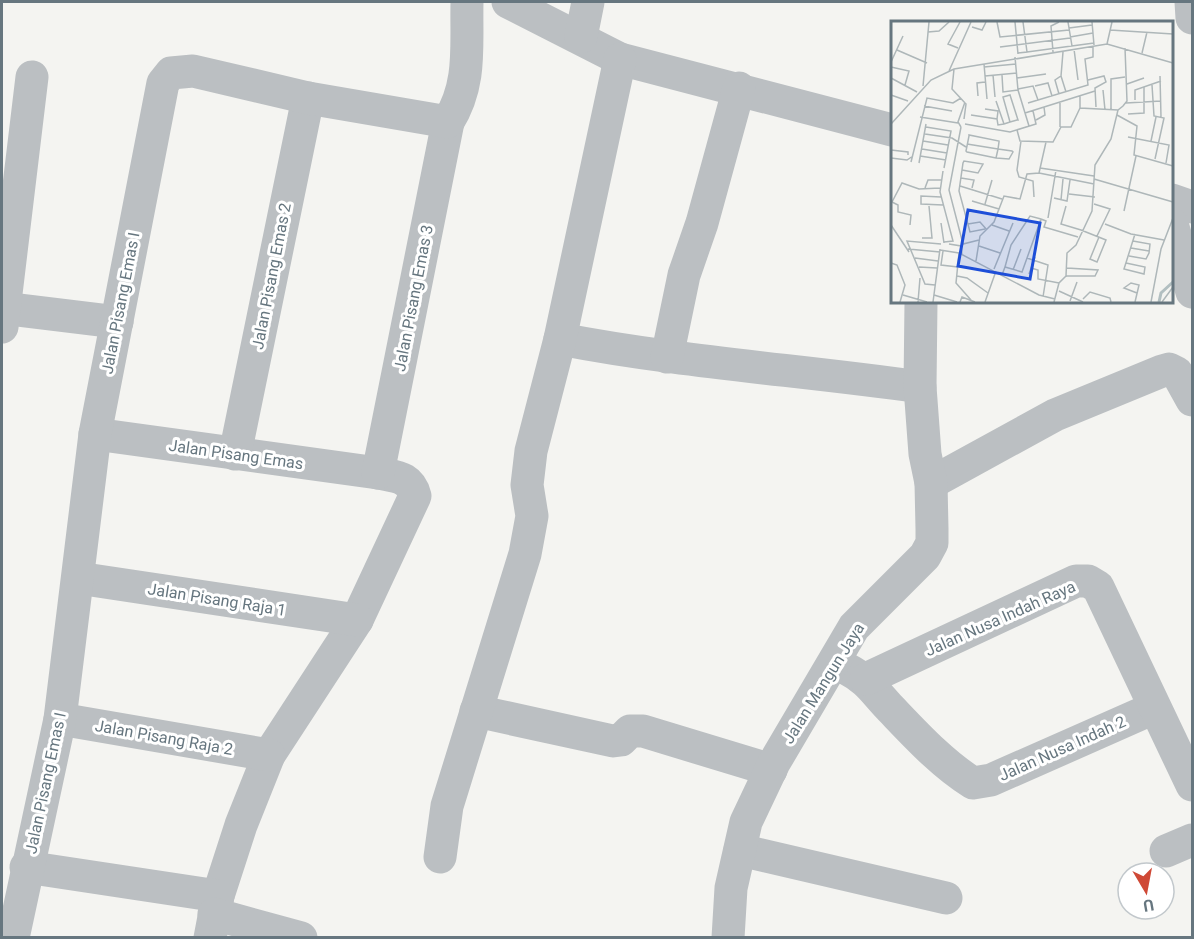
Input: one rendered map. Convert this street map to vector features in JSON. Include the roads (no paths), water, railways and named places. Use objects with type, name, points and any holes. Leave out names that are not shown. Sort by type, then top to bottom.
[{"type":"street","points":[[448,122],[460,103],[466,81],[467,2]]},
{"type":"street","points":[[508,2],[581,37],[620,59],[739,88],[891,130]]},
{"type":"street","points":[[581,37],[588,2]]},
{"type":"street","points":[[1191,2],[1192,18]]},
{"type":"street","points":[[440,857],[447,806],[525,555],[532,516],[527,485],[531,451],[560,339],[620,59]]},
{"type":"street","name":"Jalan Pisang Emas I","points":[[13,938],[26,867],[60,719],[95,435],[163,83],[176,71],[193,71],[308,98],[448,122]]},
{"type":"street","points":[[32,77],[10,182],[2,314],[117,322]]},
{"type":"street","points":[[667,357],[684,275],[702,223],[739,88]]},
{"type":"street","name":"Jalan Pisang Emas 2","points":[[235,454],[308,98]]},
{"type":"street","name":"Jalan Pisang Emas 3","points":[[378,474],[448,122]]},
{"type":"street","points":[[1173,200],[1192,207]]},
{"type":"street","points":[[1173,227],[1192,292]]},
{"type":"street","name":"Jalan Mangun Jaya","points":[[728,938],[731,888],[746,822],[771,770],[854,627],[902,580],[928,549],[932,529],[931,483],[925,454],[920,387],[921,303]]},
{"type":"street","points":[[560,339],[667,357],[801,370],[920,387]]},
{"type":"street","points":[[931,483],[1055,415],[1162,371],[1173,370],[1192,400]]},
{"type":"street","name":"Jalan Pisang Emas","points":[[95,435],[404,479],[413,489],[415,496],[357,620]]},
{"type":"street","name":"Jalan Pisang Raja 1","points":[[78,578],[357,620]]},
{"type":"street","name":"Jalan Nusa Indah Raya","points":[[866,679],[1076,581],[1088,581],[1098,587],[1192,785]]},
{"type":"street","points":[[214,916],[241,825],[269,755],[357,620]]},
{"type":"street","points":[[835,663],[866,679]]},
{"type":"street","name":"Jalan Nusa Indah 2","points":[[866,679],[887,705],[936,753],[969,781],[978,783],[990,780],[1154,708]]},
{"type":"street","points":[[476,711],[613,741],[621,740],[630,731],[643,731],[771,770]]},
{"type":"street","name":"Jalan Pisang Raja 2","points":[[60,719],[269,755]]},
{"type":"street","points":[[740,850],[946,898]]},
{"type":"street","points":[[26,867],[300,938]]}]
